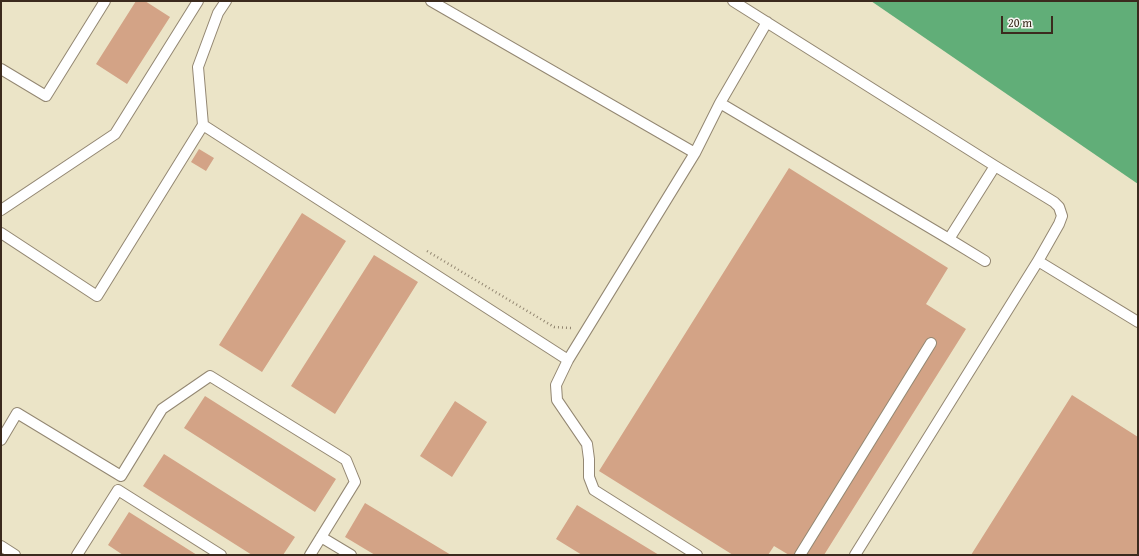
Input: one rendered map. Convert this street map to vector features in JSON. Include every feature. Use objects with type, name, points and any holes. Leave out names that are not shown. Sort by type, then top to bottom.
[{"type":"lane","points":[[1,69],[46,96],[105,1]]},
{"type":"lane","points":[[1,210],[115,134],[198,1]]},
{"type":"lane","points":[[1,233],[97,296],[204,125],[198,67],[218,13],[226,1]]},
{"type":"lane","points":[[432,1],[695,153]]},
{"type":"lane","points":[[733,1],[994,166],[1054,202],[1060,207],[1062,216],[1038,261],[855,555]]},
{"type":"lane","points":[[697,555],[594,490],[589,477],[589,459],[586,444],[557,400],[556,385],[568,360],[695,153],[720,103],[767,22]]},
{"type":"lane","points":[[720,103],[985,261]]},
{"type":"lane","points":[[204,125],[568,360]]},
{"type":"lane","points":[[949,239],[994,166]]},
{"type":"lane","points":[[1038,261],[1138,322]]},
{"type":"lane","points":[[800,555],[931,343]]},
{"type":"lane","points":[[77,555],[118,490],[121,476],[162,409],[210,376],[346,460],[355,482],[310,555]]},
{"type":"lane","points":[[1,440],[17,413],[121,476]]},
{"type":"lane","points":[[118,490],[221,555]]},
{"type":"lane","points":[[321,537],[351,555]]},
{"type":"lane","points":[[1,546],[15,555]]},
{"type":"path","points":[[426,250],[554,327],[574,328]]},
{"type":"green space","points":[[871,1],[1138,1],[1138,184]]},
{"type":"building","points":[[136,1],[145,1],[170,17],[127,84],[96,64]]},
{"type":"building","points":[[199,149],[214,158],[206,171],[191,162]]},
{"type":"building","points":[[789,168],[948,268],[926,304],[966,329],[824,555],[789,555],[774,546],[768,555],[733,555],[599,471]]},
{"type":"building","points":[[302,213],[346,241],[262,372],[219,345]]},
{"type":"building","points":[[374,255],[418,282],[335,414],[291,386]]},
{"type":"building","points":[[1072,395],[1138,437],[1138,555],[971,555]]},
{"type":"building","points":[[205,396],[336,479],[315,512],[184,428]]},
{"type":"building","points":[[455,401],[487,422],[452,477],[420,456]]},
{"type":"building","points":[[164,454],[295,537],[283,555],[252,555],[143,486]]},
{"type":"building","points":[[365,503],[451,555],[375,555],[345,537]]},
{"type":"building","points":[[577,505],[659,555],[582,555],[556,539]]},
{"type":"building","points":[[129,512],[197,555],[123,555],[108,545]]}]
